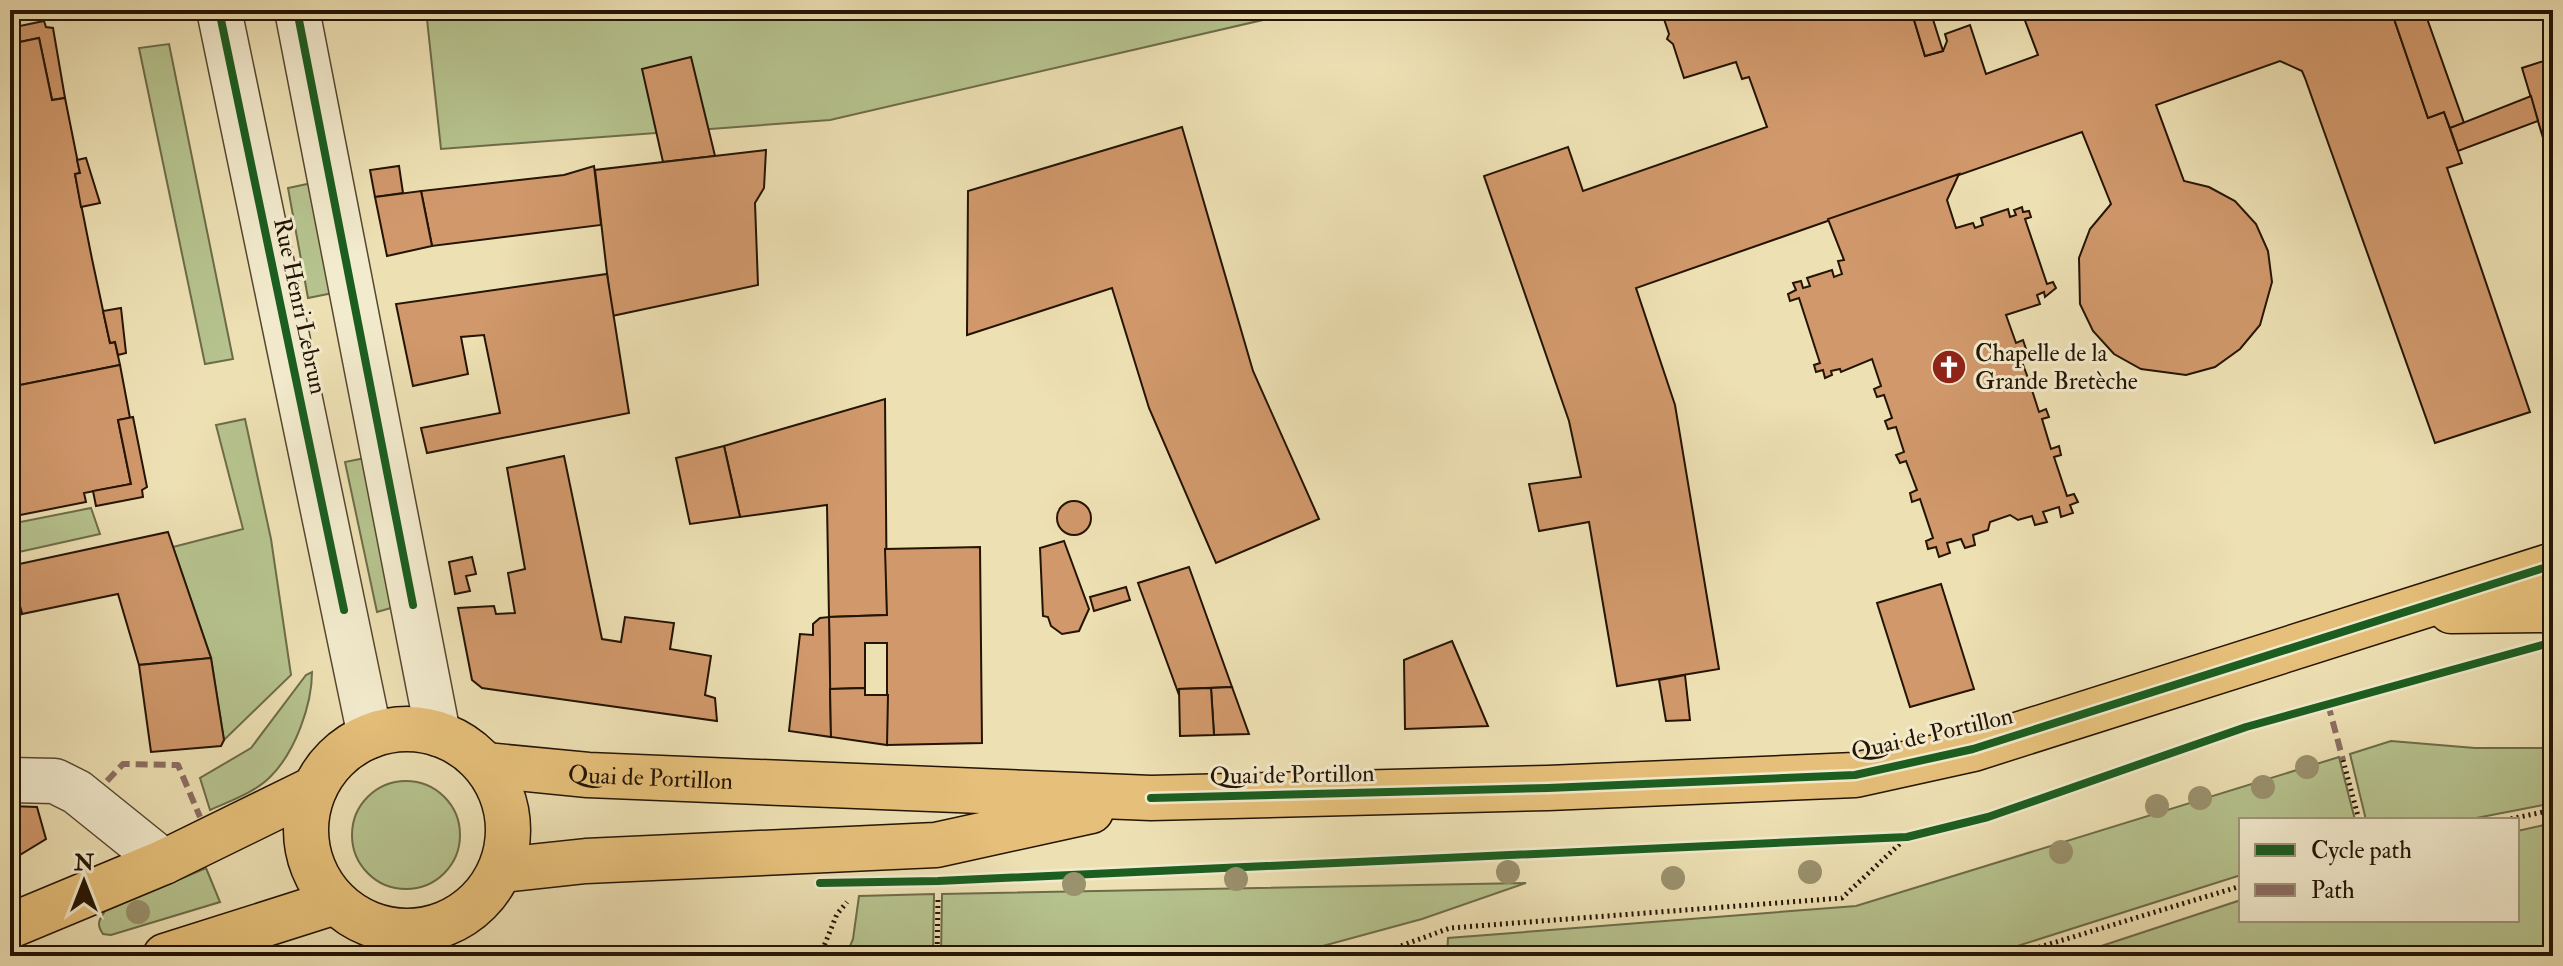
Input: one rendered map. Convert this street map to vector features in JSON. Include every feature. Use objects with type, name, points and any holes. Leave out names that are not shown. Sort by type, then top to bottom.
[{"type":"main road","name":"Quai de Portillon","points":[[485,765],[588,775],[1151,798],[1548,788],[1855,775],[1973,749],[2553,565]]},
{"type":"main road","name":"Quai de Portillon","points":[[2413,611],[2553,610]]},
{"type":"main road","points":[[404,729],[438,734],[464,746],[485,765],[501,788],[508,815],[509,843],[502,870],[484,897],[458,918],[440,941],[362,921],[335,902],[317,877],[307,849],[306,818],[315,788],[329,767],[347,749],[370,736],[404,729]]},
{"type":"main road","points":[[10,926],[164,862],[315,788]]},
{"type":"main road","name":"Quai de Portillon","points":[[502,870],[586,861],[936,845],[1151,798]]},
{"type":"main road","points":[[165,956],[335,902]]},
{"type":"street","name":"Rue Henri Lebrun","points":[[219,10],[370,736]]},
{"type":"street","points":[[297,10],[438,734]]},
{"type":"street","points":[[10,780],[55,781],[77,792],[164,862]]},
{"type":"path","points":[[2343,760],[2358,818]]},
{"type":"path","points":[[2515,818],[2553,810]]},
{"type":"path","points":[[1373,956],[1450,928],[1842,898],[1907,837]]},
{"type":"path","points":[[2010,956],[2239,887]]},
{"type":"path","points":[[820,956],[837,914],[854,893]]},
{"type":"path","points":[[937,956],[938,896]]},
{"type":"green space","points":[[426,10],[1306,10],[830,120],[441,149]]},
{"type":"green space","points":[[169,44],[233,359],[205,364],[139,48]]},
{"type":"green space","points":[[312,183],[333,293],[308,298],[288,188]]},
{"type":"green space","points":[[245,419],[271,539],[291,675],[224,740],[211,658],[173,547],[243,529],[216,425]]},
{"type":"green space","points":[[370,457],[398,606],[377,612],[345,462]]},
{"type":"green space","points":[[91,508],[100,534],[10,554],[10,524]]},
{"type":"green space","points":[[312,672],[309,699],[300,727],[280,766],[258,787],[210,810],[200,778],[251,748],[306,675]]},
{"type":"green space","points":[[2391,741],[2475,748],[2553,748],[2553,803],[2476,818],[2366,818],[2350,754]]},
{"type":"green space","points":[[2339,757],[2354,818],[2239,818],[2239,876],[1986,956],[1447,956],[1448,938],[1856,906]]},
{"type":"green space","points":[[406,781],[427,785],[444,797],[456,814],[460,835],[456,856],[444,873],[427,885],[406,889],[385,885],[368,873],[356,856],[352,835],[356,814],[368,797],[385,785]]},
{"type":"green space","points":[[2553,823],[2553,956],[2071,956],[2239,901],[2239,922],[2519,922],[2519,831]]},
{"type":"green space","points":[[206,868],[220,902],[111,935],[101,931],[99,922],[105,911]]},
{"type":"green space","points":[[1526,883],[1422,919],[1286,956],[941,956],[942,894]]},
{"type":"green space","points":[[934,894],[933,956],[846,956],[853,939],[859,896]]},
{"type":"building","points":[[1661,10],[1911,10],[1925,56],[1943,51],[1947,41],[1945,34],[1970,25],[1986,74],[2038,55],[2021,10],[2391,10],[2428,118],[2444,112],[2462,163],[2447,168],[2530,412],[2435,443],[2305,78],[2302,71],[2280,61],[2156,105],[2184,181],[2209,187],[2235,201],[2256,224],[2268,251],[2272,282],[2260,325],[2240,349],[2215,367],[2186,375],[2141,369],[2114,354],[2093,331],[2080,304],[2079,258],[2090,229],[2111,204],[2082,132],[1636,288],[1675,405],[1719,669],[1617,686],[1589,522],[1539,531],[1529,484],[1581,477],[1569,421],[1484,176],[1568,147],[1583,191],[1767,127],[1749,77],[1742,79],[1736,62],[1684,78],[1673,44],[1667,39],[1669,34]]},
{"type":"building","points":[[1911,10],[1930,10],[1943,51],[1925,56]]},
{"type":"building","points":[[2391,10],[2424,10],[2464,123],[2450,128],[2444,112],[2428,118]]},
{"type":"building","points":[[44,21],[46,27],[53,28],[65,98],[52,100],[39,38],[10,44],[10,28]]},
{"type":"building","points":[[39,38],[52,100],[65,98],[80,173],[75,174],[92,259],[110,343],[115,342],[120,365],[10,387],[10,44]]},
{"type":"building","points":[[691,57],[715,156],[663,162],[642,69]]},
{"type":"building","points":[[2553,58],[2553,171],[2522,68]]},
{"type":"building","points":[[2531,96],[2538,121],[2458,151],[2450,128]]},
{"type":"building","points":[[1182,127],[1253,371],[1319,519],[1216,563],[1149,408],[1112,288],[967,335],[968,191]]},
{"type":"building","points":[[766,150],[764,188],[755,203],[758,285],[612,316],[595,170]]},
{"type":"building","points":[[86,158],[100,203],[81,207],[75,174],[80,173],[77,160]]},
{"type":"building","points":[[399,166],[403,193],[375,197],[370,170]]},
{"type":"building","points":[[594,166],[601,225],[432,246],[421,191],[564,175]]},
{"type":"building","name":"Chapelle de la Grande Bretèche","points":[[1959,174],[1947,200],[1956,228],[1973,223],[1975,228],[1983,225],[1981,218],[2008,209],[2010,217],[2016,215],[2014,210],[2022,207],[2023,212],[2029,211],[2031,217],[2025,219],[2047,284],[2053,282],[2056,288],[2045,297],[2044,292],[2037,295],[2040,304],[2006,315],[2016,343],[2023,340],[2026,349],[2018,351],[2028,378],[2035,375],[2038,385],[2031,387],[2039,412],[2046,409],[2049,417],[2042,419],[2051,449],[2059,446],[2061,455],[2054,457],[2067,496],[2074,494],[2078,502],[2070,505],[2073,513],[2061,517],[2059,507],[2043,512],[2047,522],[2035,525],[2032,516],[2018,520],[2010,515],[1990,522],[1988,530],[1973,535],[1975,545],[1965,548],[1961,539],[1947,543],[1950,553],[1939,557],[1936,547],[1928,549],[1926,541],[1933,538],[1920,499],[1912,502],[1910,493],[1917,490],[1906,461],[1900,463],[1896,455],[1904,452],[1896,427],[1888,429],[1885,421],[1892,418],[1884,395],[1877,397],[1874,389],[1881,386],[1872,359],[1841,372],[1840,369],[1831,371],[1832,375],[1825,378],[1823,370],[1816,372],[1814,365],[1820,363],[1799,298],[1790,301],[1788,294],[1796,290],[1793,283],[1801,281],[1803,288],[1810,286],[1807,278],[1832,270],[1834,277],[1842,274],[1838,261],[1844,260],[1828,219]]},
{"type":"building","points":[[421,191],[432,246],[387,256],[375,197]]},
{"type":"building","points":[[607,274],[629,413],[427,453],[421,428],[500,413],[484,335],[461,337],[468,374],[413,386],[396,304]]},
{"type":"building","points":[[121,308],[126,353],[118,355],[115,342],[110,343],[103,311]]},
{"type":"building","points":[[120,365],[130,418],[118,420],[131,484],[84,493],[86,502],[10,517],[10,387]]},
{"type":"building","points":[[885,399],[887,615],[829,617],[827,505],[740,517],[724,446]]},
{"type":"building","points":[[133,417],[147,487],[142,490],[143,497],[96,506],[93,491],[131,484],[118,420]]},
{"type":"building","points":[[724,446],[740,517],[690,524],[676,458]]},
{"type":"building","points":[[564,456],[602,639],[621,642],[625,617],[674,623],[670,649],[711,656],[705,695],[715,698],[717,721],[482,688],[472,680],[458,608],[494,606],[496,614],[515,613],[508,573],[525,569],[507,468]]},
{"type":"building","points":[[1074,501],[1086,506],[1091,518],[1086,530],[1074,535],[1062,530],[1057,518],[1062,506]]},
{"type":"building","points":[[168,532],[211,658],[139,665],[118,594],[22,614],[10,566]]},
{"type":"building","points":[[1064,541],[1089,609],[1079,631],[1062,634],[1051,626],[1048,617],[1043,616],[1040,548]]},
{"type":"building","points":[[980,547],[982,743],[887,745],[887,643],[865,643],[865,688],[830,689],[829,617],[887,615],[885,549]]},
{"type":"building","points":[[472,557],[476,574],[466,576],[470,591],[455,594],[449,562]]},
{"type":"building","points":[[1189,567],[1232,687],[1179,689],[1179,695],[1138,583]]},
{"type":"building","points":[[10,573],[22,614],[10,617]]},
{"type":"building","points":[[1941,584],[1974,689],[1910,707],[1877,603]]},
{"type":"building","points":[[1126,587],[1130,600],[1094,611],[1090,597]]},
{"type":"building","points":[[829,617],[831,737],[789,731],[800,634],[813,635],[813,624],[820,618]]},
{"type":"building","points":[[1452,641],[1488,726],[1405,729],[1404,660]]},
{"type":"building","points":[[211,658],[224,740],[221,746],[151,752],[139,665]]},
{"type":"building","points":[[1685,675],[1690,720],[1666,721],[1659,680]]},
{"type":"building","points":[[1232,687],[1249,734],[1214,735],[1211,688]]},
{"type":"building","points":[[865,688],[865,695],[888,695],[887,745],[831,737],[830,689]]},
{"type":"building","points":[[1211,688],[1214,735],[1180,736],[1179,689]]},
{"type":"building","points":[[10,806],[37,807],[46,839],[10,861]]},
{"type":"marked path","points":[[2328,704],[2343,760]]},
{"type":"marked path","points":[[107,781],[123,764],[178,765],[200,817]]},
{"type":"cycle path","points":[[219,10],[344,610]]},
{"type":"cycle path","points":[[297,10],[413,605]]},
{"type":"cycle path","points":[[1151,798],[1548,788],[1855,775],[1973,749],[2553,565]]},
{"type":"cycle path","points":[[820,883],[938,881],[1907,837],[1988,817],[2246,727],[2553,642]]},
{"type":"place","name":"Chapelle de la Grande Bretèche","points":[[1949,367]]}]
